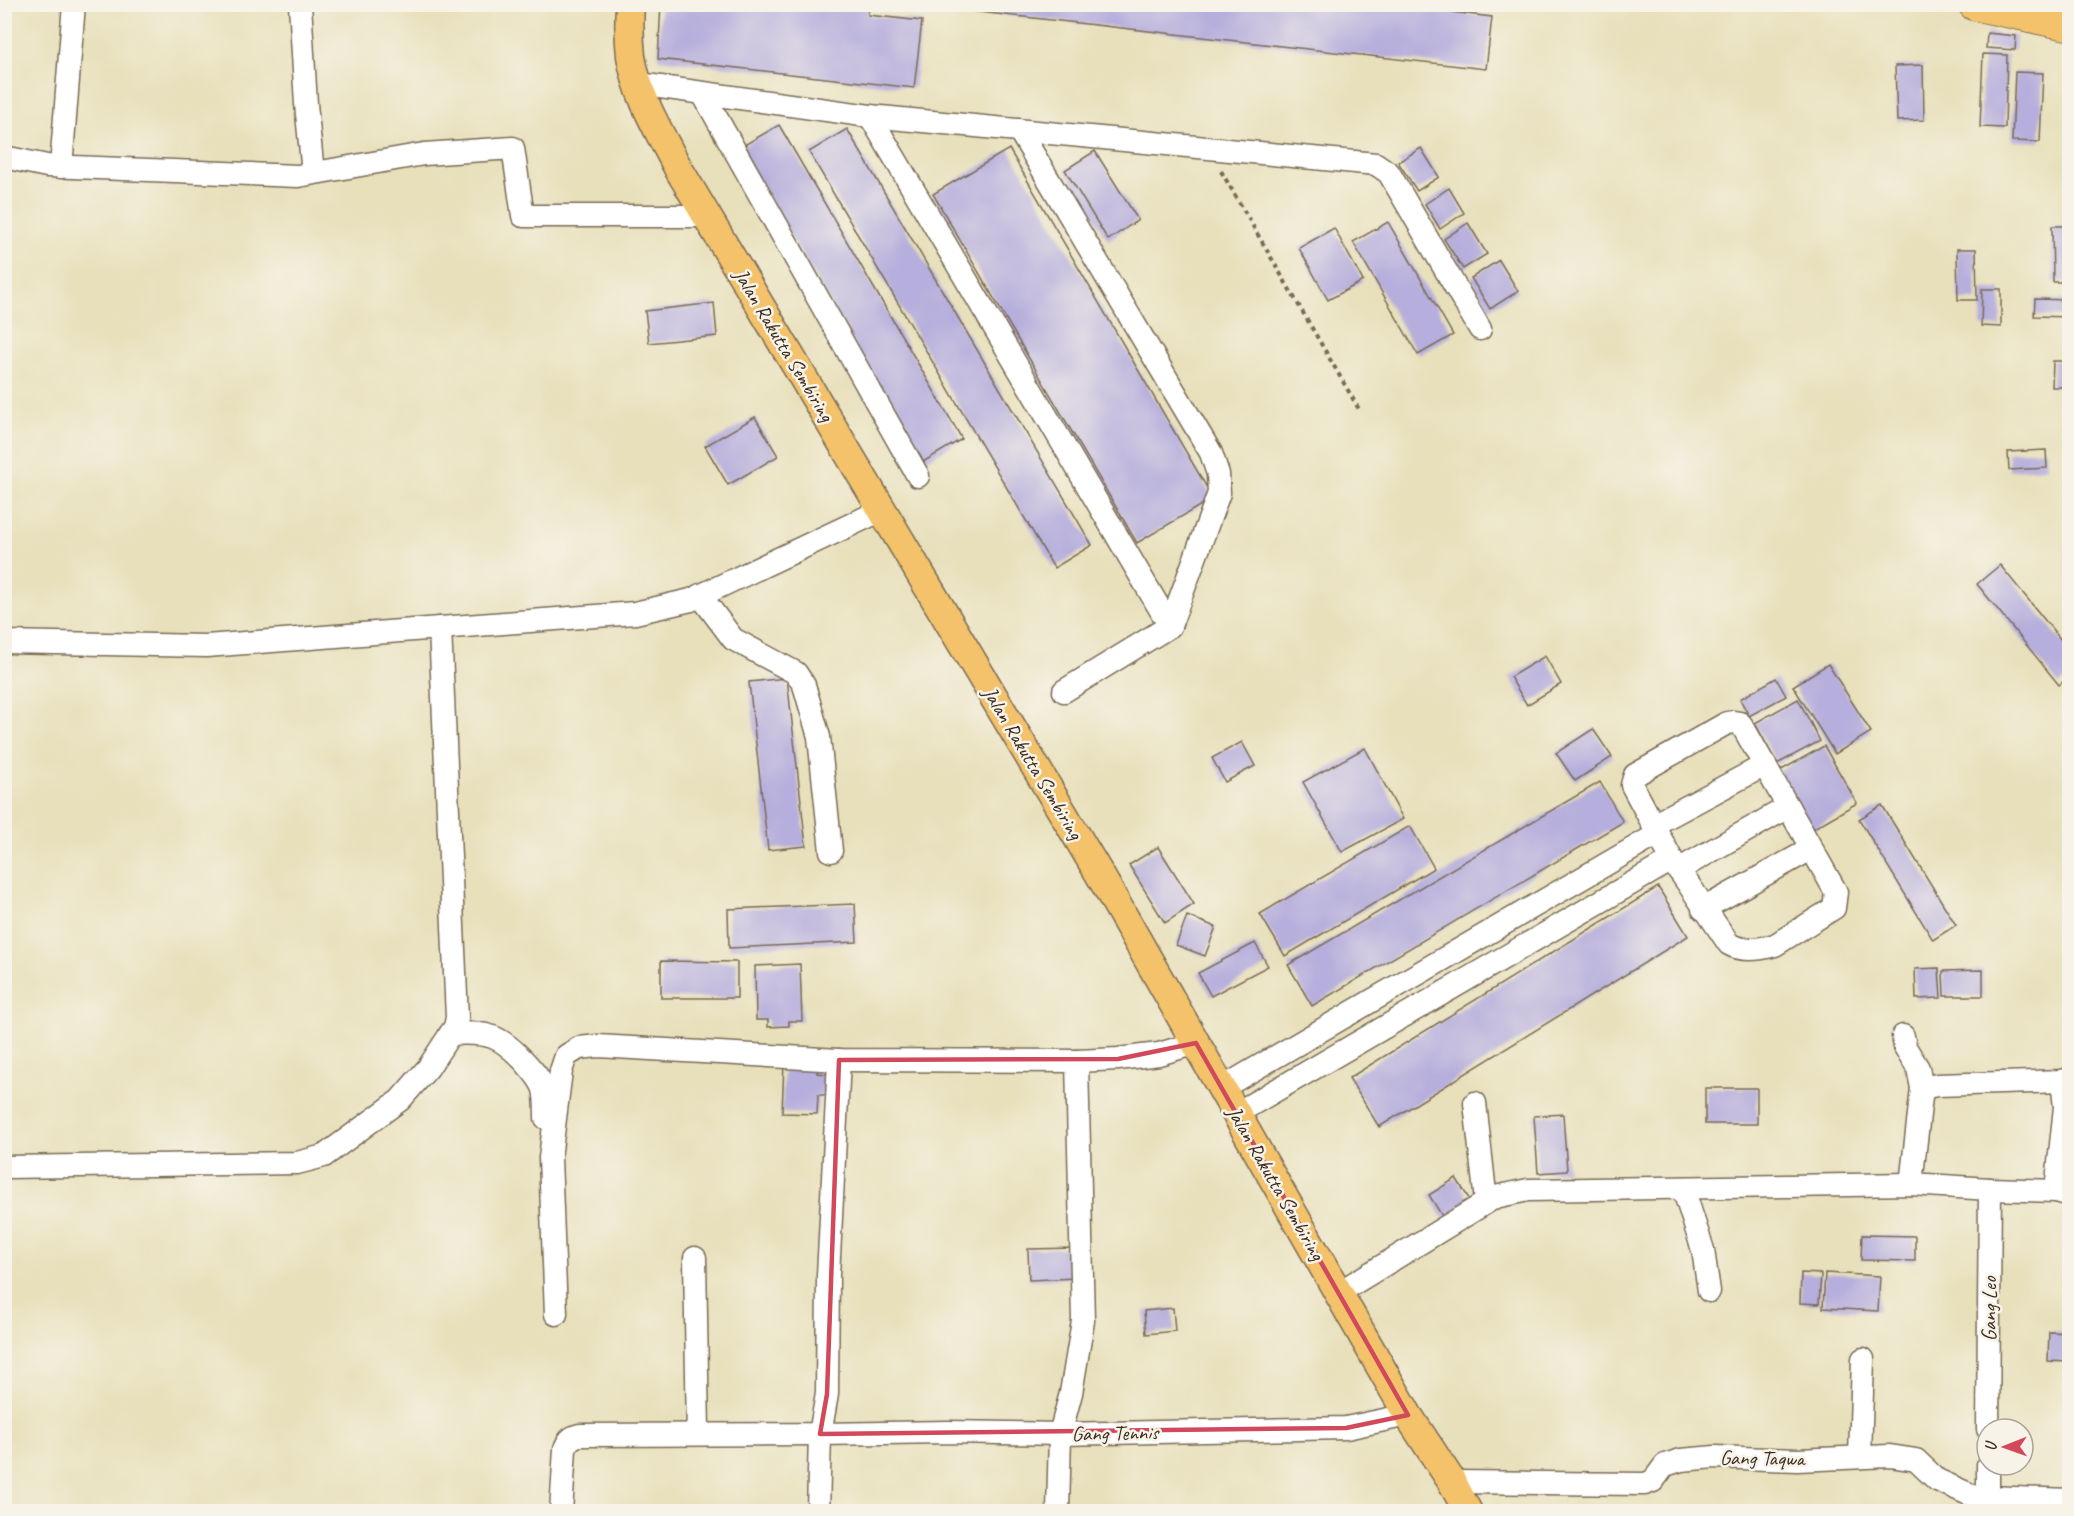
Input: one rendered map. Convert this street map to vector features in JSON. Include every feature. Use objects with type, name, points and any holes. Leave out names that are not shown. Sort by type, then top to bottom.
[{"type":"highway","points":[[1983,5],[2070,24]]},
{"type":"main road","name":"Jalan Rakutta Sembiring","points":[[630,4],[631,58],[647,108],[707,216],[1100,875],[1408,1415],[1452,1482],[1468,1512]]},
{"type":"street","points":[[61,166],[74,4]]},
{"type":"street","points":[[300,4],[313,173]]},
{"type":"street","points":[[639,84],[870,116],[1376,164],[1389,173],[1480,329]]},
{"type":"street","points":[[703,94],[918,476]]},
{"type":"street","points":[[870,116],[1170,626]]},
{"type":"street","points":[[1019,129],[1211,453],[1218,474],[1219,492],[1170,626],[1064,691]]},
{"type":"street","points":[[4,157],[47,166],[298,176],[424,154],[513,148],[523,216],[707,216]]},
{"type":"street","points":[[4,642],[206,646],[635,613],[691,600],[882,510]]},
{"type":"street","points":[[700,595],[733,639],[796,674],[804,685],[819,737],[831,850]]},
{"type":"street","points":[[4,1167],[297,1163],[324,1156],[400,1100],[428,1068],[455,1027],[457,1018],[440,628]]},
{"type":"street","points":[[1728,723],[1740,723],[1765,765],[1836,891],[1834,908],[1775,945],[1764,948],[1735,948],[1729,944],[1703,909],[1675,865],[1632,785],[1635,775],[1728,723]]},
{"type":"street","points":[[1222,1088],[1765,765]]},
{"type":"street","points":[[1237,1113],[1675,865],[1788,807]]},
{"type":"street","points":[[1703,909],[1811,849]]},
{"type":"street","points":[[1339,1019],[1353,1046]]},
{"type":"street","points":[[450,1035],[475,1033],[495,1037],[509,1045],[538,1076],[544,1091],[550,1158],[556,1314]]},
{"type":"street","points":[[1903,1036],[1905,1047],[1918,1068],[1922,1088],[1911,1184]]},
{"type":"street","points":[[550,1158],[561,1071],[566,1056],[579,1048],[598,1046],[839,1060],[1077,1061],[1159,1054],[1196,1043]]},
{"type":"street","points":[[818,1512],[820,1434],[827,1394],[828,1276],[836,1163],[839,1060]]},
{"type":"street","points":[[1058,1512],[1060,1434],[1071,1393],[1083,1321],[1077,1061]]},
{"type":"street","points":[[1338,1293],[1495,1197],[1528,1190],[1911,1184],[2063,1193],[2066,1080],[1922,1088]]},
{"type":"street","points":[[1475,1102],[1486,1202]]},
{"type":"street","points":[[1683,1188],[1703,1250],[1709,1291]]},
{"type":"street","name":"Gang Leo","points":[[1989,1417],[1990,1189]]},
{"type":"street","points":[[695,1258],[698,1433]]},
{"type":"street","points":[[1860,1457],[1863,1359]]},
{"type":"street","name":"Gang Tennis","points":[[561,1512],[566,1449],[572,1437],[580,1435],[948,1432],[1060,1434],[1346,1428],[1408,1415]]},
{"type":"street","name":"Gang Taqwa","points":[[1452,1482],[1645,1484],[1653,1481],[1665,1465],[1681,1460],[1715,1457],[1797,1460],[1890,1456],[1916,1460],[1937,1480],[1971,1495],[2070,1500]]},
{"type":"street","points":[[1988,1477],[1988,1497]]},
{"type":"path","points":[[1208,147],[1360,411]]},
{"type":"highlighted area","points":[[1196,1043],[1408,1415],[1346,1428],[820,1434],[827,1394],[839,1060],[1118,1059]]},
{"type":"building","points":[[661,4],[869,4],[868,15],[922,21],[914,88],[658,59]]},
{"type":"building","points":[[926,4],[1384,4],[1492,17],[1486,69],[926,6]]},
{"type":"building","points":[[1987,33],[2016,36],[2015,50],[1986,48]]},
{"type":"building","points":[[1983,54],[2007,55],[2005,128],[1980,127]]},
{"type":"building","points":[[1923,65],[1924,120],[1897,121],[1895,66]]},
{"type":"building","points":[[2015,72],[2043,73],[2040,142],[2012,141]]},
{"type":"building","points":[[779,125],[962,439],[923,462],[739,148]]},
{"type":"building","points":[[847,129],[1092,545],[1054,568],[809,152]]},
{"type":"building","points":[[1421,148],[1439,177],[1417,191],[1398,162]]},
{"type":"building","points":[[1009,149],[1213,498],[1137,543],[933,194]]},
{"type":"building","points":[[1095,151],[1138,220],[1108,240],[1065,170]]},
{"type":"building","points":[[1449,188],[1464,213],[1440,229],[1425,204]]},
{"type":"building","points":[[1388,222],[1453,335],[1418,355],[1353,242]]},
{"type":"building","points":[[1468,223],[1487,254],[1463,269],[1444,239]]},
{"type":"building","points":[[2052,226],[2070,226],[2070,282],[2053,282]]},
{"type":"building","points":[[1334,228],[1363,281],[1328,300],[1299,248]]},
{"type":"building","points":[[1957,249],[1976,249],[1977,300],[1958,300]]},
{"type":"building","points":[[1499,260],[1518,291],[1490,309],[1471,278]]},
{"type":"building","points":[[1982,289],[2001,289],[2001,327],[1981,326]]},
{"type":"building","points":[[2035,299],[2070,300],[2070,317],[2034,316]]},
{"type":"building","points":[[714,303],[717,336],[649,343],[645,311]]},
{"type":"building","points":[[2053,361],[2070,361],[2070,387],[2052,387]]},
{"type":"building","points":[[755,417],[778,456],[728,485],[705,446]]},
{"type":"building","points":[[2046,450],[2047,468],[2009,470],[2008,452]]},
{"type":"building","points":[[2000,565],[2070,651],[2070,676],[2059,685],[1977,584]]},
{"type":"building","points":[[1545,656],[1561,684],[1527,705],[1510,677]]},
{"type":"building","points":[[1828,664],[1871,732],[1835,754],[1793,686]]},
{"type":"building","points":[[787,678],[806,846],[768,850],[749,682]]},
{"type":"building","points":[[1776,678],[1786,696],[1749,716],[1740,699]]},
{"type":"building","points":[[1798,699],[1820,741],[1777,764],[1755,723]]},
{"type":"building","points":[[1593,729],[1612,757],[1575,781],[1556,753]]},
{"type":"building","points":[[1242,742],[1255,766],[1225,782],[1212,758]]},
{"type":"building","points":[[1824,746],[1857,803],[1809,831],[1776,773]]},
{"type":"building","points":[[1365,748],[1403,819],[1342,852],[1303,782]]},
{"type":"building","points":[[1600,782],[1623,822],[1312,1006],[1288,965]]},
{"type":"building","points":[[1882,805],[1956,925],[1933,940],[1859,819]]},
{"type":"building","points":[[1410,826],[1434,868],[1285,956],[1260,914]]},
{"type":"building","points":[[1158,847],[1194,904],[1165,923],[1129,865]]},
{"type":"building","points":[[1658,887],[1688,936],[1379,1127],[1349,1078]]},
{"type":"building","points":[[855,904],[857,942],[729,948],[728,909]]},
{"type":"building","points":[[1187,916],[1216,927],[1205,956],[1176,945]]},
{"type":"building","points":[[1255,943],[1268,966],[1211,996],[1198,973]]},
{"type":"building","points":[[661,961],[737,962],[737,998],[661,998]]},
{"type":"building","points":[[800,964],[802,1021],[789,1021],[789,1026],[768,1027],[768,1020],[756,1020],[755,966]]},
{"type":"building","points":[[1939,968],[1941,998],[1916,999],[1915,969]]},
{"type":"building","points":[[1983,970],[1983,996],[1944,996],[1943,971]]},
{"type":"building","points":[[784,1063],[818,1065],[817,1073],[827,1074],[826,1095],[818,1095],[817,1114],[782,1113]]},
{"type":"building","points":[[1705,1088],[1757,1088],[1757,1124],[1705,1124]]},
{"type":"building","points":[[1563,1114],[1567,1171],[1538,1173],[1534,1116]]},
{"type":"building","points":[[1456,1178],[1471,1202],[1444,1219],[1429,1195]]},
{"type":"building","points":[[1862,1235],[1915,1236],[1915,1261],[1861,1260]]},
{"type":"building","points":[[1076,1248],[1077,1278],[1029,1280],[1028,1249]]},
{"type":"building","points":[[1801,1273],[1821,1274],[1819,1304],[1800,1303]]},
{"type":"building","points":[[1825,1273],[1880,1276],[1878,1311],[1823,1308]]},
{"type":"building","points":[[1173,1308],[1175,1331],[1146,1334],[1144,1311]]},
{"type":"building","points":[[2049,1332],[2070,1333],[2070,1362],[2048,1361]]}]
